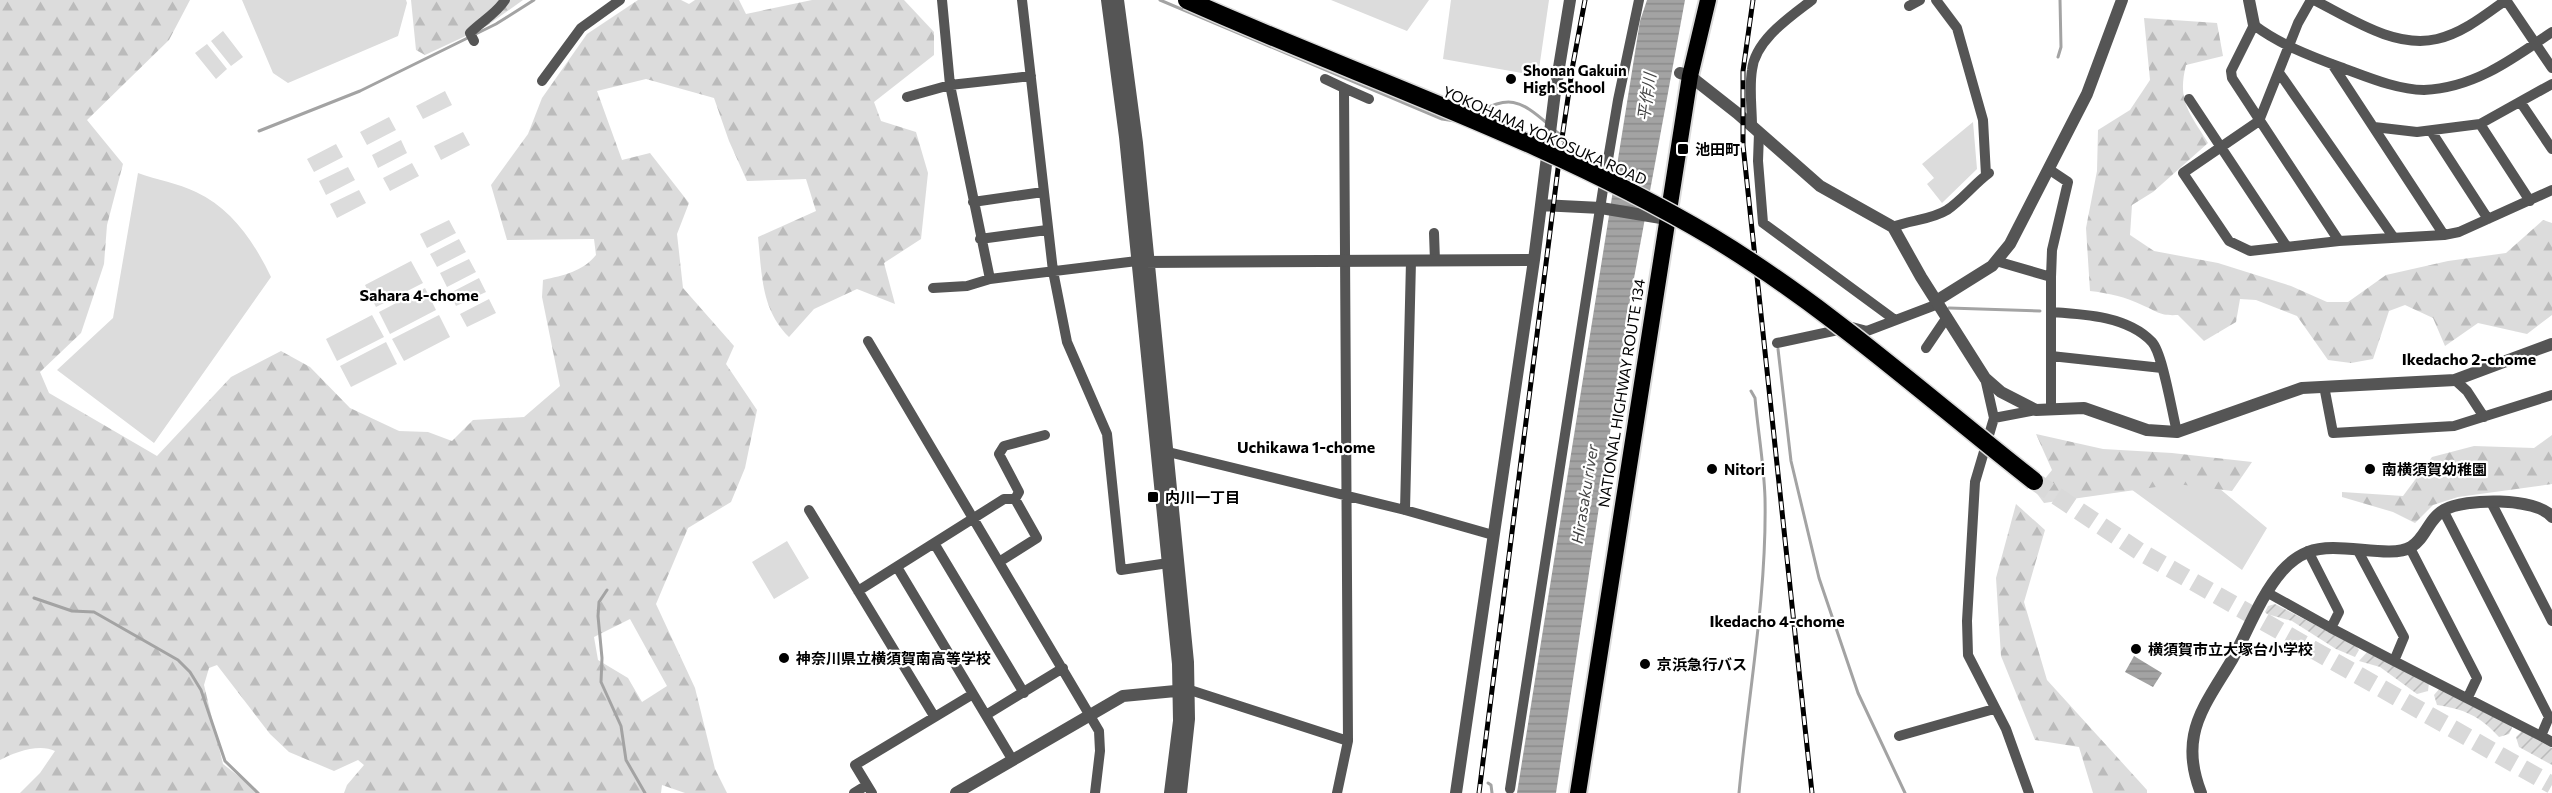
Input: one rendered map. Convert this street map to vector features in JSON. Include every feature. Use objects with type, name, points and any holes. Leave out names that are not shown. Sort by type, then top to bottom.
[{"type":"highway","name":"YOKOHAMA YOKOSUKA ROAD","points":[[1187,0],[1571,164],[1639,196],[1712,237],[1826,315],[2036,478],[1824,306],[1756,258],[1673,207],[1571,156],[1202,0]]},
{"type":"highway","name":"NATIONAL HIGHWAY ROUTE 134","points":[[1568,793],[1658,218],[1697,0]]},
{"type":"highway","name":"NATIONAL HIGHWAY ROUTE 134","points":[[1685,74],[1708,0]]},
{"type":"highway","name":"NATIONAL HIGHWAY ROUTE 134","points":[[1578,793],[1658,218]]},
{"type":"street","points":[[474,41],[470,33],[484,18],[500,8],[505,0]]},
{"type":"street","points":[[542,81],[581,28],[620,0]]},
{"type":"street","points":[[942,0],[950,85],[990,279]]},
{"type":"street","points":[[1022,0],[1053,271],[1067,342],[1107,434],[1121,570],[1173,562]]},
{"type":"street","points":[[1107,0],[1143,262]]},
{"type":"street","points":[[1118,0],[1184,690],[1187,750],[1181,793]]},
{"type":"street","points":[[1456,793],[1570,0]]},
{"type":"street","points":[[1510,789],[1604,208],[1604,187],[1618,100],[1639,0]]},
{"type":"street","points":[[1812,0],[1786,20],[1761,46],[1754,58],[1751,71],[1763,223],[1895,320]]},
{"type":"street","points":[[1909,6],[1920,0]]},
{"type":"street","points":[[1893,226],[1913,219],[1927,219],[1947,210],[1989,173],[1983,120],[1957,28],[1936,0]]},
{"type":"street","points":[[1777,343],[1852,327],[1867,331],[1937,302],[1996,261],[2010,243],[2050,170],[2087,94],[2122,0]]},
{"type":"street","points":[[2249,0],[2254,25],[2231,71],[2232,78],[2339,241]]},
{"type":"street","points":[[2552,68],[2506,0],[2455,33],[2436,40],[2414,40],[2391,36],[2313,0],[2298,23],[2280,74],[2259,121],[2183,173],[2229,241],[2250,251],[2339,241],[2444,235],[2488,219],[2552,190]]},
{"type":"street","points":[[2254,25],[2271,39],[2332,64],[2360,74],[2423,90],[2474,80],[2513,60],[2552,32]]},
{"type":"street","points":[[2332,64],[2444,235]]},
{"type":"street","points":[[1685,74],[1756,130],[1820,186],[1893,226],[1985,378],[2001,392],[2036,410]]},
{"type":"street","points":[[2280,74],[2394,238]]},
{"type":"street","points":[[907,97],[950,85],[1031,76]]},
{"type":"street","points":[[1325,79],[1369,99]]},
{"type":"street","points":[[2374,127],[2431,131],[2480,124],[2521,104],[2552,84]]},
{"type":"street","points":[[1337,793],[1348,741],[1344,88]]},
{"type":"street","points":[[2189,99],[2287,247]]},
{"type":"street","points":[[2521,104],[2552,149]]},
{"type":"street","points":[[2480,124],[2529,201]]},
{"type":"street","points":[[2431,131],[2488,219]]},
{"type":"street","points":[[2050,170],[2068,182],[2052,250],[2051,407]]},
{"type":"street","points":[[973,201],[1043,192]]},
{"type":"street","points":[[1541,205],[1604,208],[1658,218]]},
{"type":"street","points":[[980,239],[1047,230]]},
{"type":"street","points":[[1434,233],[1435,261]]},
{"type":"street","points":[[933,288],[967,286],[990,279],[1143,262],[1534,260]]},
{"type":"street","points":[[1404,510],[1412,261]]},
{"type":"street","points":[[1996,261],[2051,278]]},
{"type":"street","points":[[2051,312],[2099,315],[2140,333],[2153,343],[2162,368],[2177,432]]},
{"type":"street","points":[[1926,348],[1947,317]]},
{"type":"street","points":[[868,340],[1099,731],[1100,751],[1095,793]]},
{"type":"street","points":[[1994,417],[2051,407],[2084,408],[2147,430],[2177,432],[2302,388],[2416,384],[2455,380],[2552,344]]},
{"type":"street","points":[[2051,356],[2162,368]]},
{"type":"street","points":[[1985,378],[1994,417],[1975,482],[1967,621],[1968,655],[2006,729],[2029,793]]},
{"type":"street","points":[[2455,380],[2467,391],[2484,417]]},
{"type":"street","points":[[2324,386],[2333,433],[2454,426],[2552,395]]},
{"type":"street","points":[[1016,499],[1019,492],[999,454],[1004,446],[1045,435]]},
{"type":"street","points":[[1162,451],[1404,510],[1493,535]]},
{"type":"street","points":[[858,591],[1004,499],[1016,499]]},
{"type":"street","points":[[999,562],[1037,537],[1016,499]]},
{"type":"street","points":[[2492,502],[2552,621]]},
{"type":"street","points":[[2201,793],[2195,778],[2192,755],[2198,721],[2282,571],[2308,551],[2326,547],[2395,551],[2410,548],[2422,537],[2430,521],[2443,510],[2460,503],[2492,502],[2536,506],[2552,517]]},
{"type":"street","points":[[809,510],[934,716]]},
{"type":"street","points":[[2443,510],[2549,717],[2541,736]]},
{"type":"street","points":[[934,543],[1024,693]]},
{"type":"street","points":[[2410,548],[2477,678],[2468,698]]},
{"type":"street","points":[[2357,549],[2404,637],[2394,661]]},
{"type":"street","points":[[2308,551],[2339,612],[2331,628]]},
{"type":"street","points":[[897,567],[1012,759]]},
{"type":"street","points":[[2268,593],[2552,742]]},
{"type":"street","points":[[986,716],[1063,668]]},
{"type":"street","points":[[956,793],[1089,713],[1122,696],[1184,690],[1348,741]]},
{"type":"street","points":[[1170,793],[1184,690]]},
{"type":"street","points":[[854,793],[870,789],[855,765],[973,694]]},
{"type":"street","points":[[1899,736],[1994,709]]},
{"type":"green space","points":[[0,0],[190,0],[169,40],[87,120],[123,164],[107,225],[104,264],[81,333],[40,372],[49,393],[157,456],[231,377],[281,351],[310,367],[350,408],[399,431],[428,432],[452,441],[473,420],[524,417],[560,386],[542,297],[543,280],[572,272],[591,261],[596,255],[594,239],[507,240],[491,185],[528,134],[542,98],[587,34],[638,0],[681,0],[689,4],[695,0],[739,0],[746,14],[812,0],[904,0],[934,32],[934,55],[874,102],[881,121],[916,132],[928,173],[921,239],[884,263],[895,304],[857,289],[814,309],[789,337],[773,315],[764,291],[758,237],[816,211],[806,179],[747,181],[729,141],[714,98],[646,79],[597,91],[622,160],[650,153],[689,203],[677,234],[683,288],[734,346],[726,364],[757,410],[745,468],[731,502],[688,528],[656,604],[695,688],[715,769],[727,793],[685,793],[662,785],[661,793],[344,793],[347,785],[364,765],[358,760],[334,771],[289,752],[270,734],[217,665],[209,668],[204,685],[223,764],[260,793],[20,793],[40,773],[55,751],[35,748],[0,760]],"holes":[[[630,619],[667,686],[642,702],[628,678],[598,660],[594,637]]]},
{"type":"green space","points":[[242,0],[406,0],[407,3],[398,36],[288,83],[273,73]]},
{"type":"green space","points":[[411,0],[523,0],[485,27],[425,55],[416,50]]},
{"type":"green space","points":[[1331,0],[1429,0],[1407,31]]},
{"type":"green space","points":[[1451,0],[1549,0],[1538,76],[1443,59]]},
{"type":"green space","points":[[2144,18],[2217,23],[2223,56],[2186,65],[2183,88],[2186,106],[2208,143],[2153,192],[2132,205],[2130,235],[2154,251],[2218,263],[2291,286],[2327,302],[2348,302],[2386,275],[2448,261],[2506,253],[2543,220],[2552,223],[2552,315],[2527,334],[2478,323],[2445,346],[2433,318],[2405,305],[2389,311],[2373,359],[2351,363],[2328,360],[2297,316],[2256,300],[2240,299],[2236,322],[2204,341],[2178,315],[2163,314],[2136,302],[2090,291],[2086,228],[2097,171],[2098,130],[2130,110],[2150,80]]},
{"type":"green space","points":[[223,31],[243,57],[231,66],[211,41]]},
{"type":"green space","points":[[207,44],[227,69],[216,79],[195,53]]},
{"type":"green space","points":[[445,91],[452,105],[423,119],[416,106]]},
{"type":"green space","points":[[389,117],[396,130],[367,145],[360,132]]},
{"type":"green space","points":[[1973,122],[1977,169],[1942,203],[1927,184],[1934,178],[1922,164]]},
{"type":"green space","points":[[463,132],[470,145],[441,160],[434,146]]},
{"type":"green space","points":[[401,140],[407,153],[378,168],[372,155]]},
{"type":"green space","points":[[336,144],[343,157],[314,172],[307,159]]},
{"type":"green space","points":[[412,163],[419,176],[390,191],[383,178]]},
{"type":"green space","points":[[348,167],[355,180],[326,195],[319,181]]},
{"type":"green space","points":[[138,173],[189,189],[221,208],[249,239],[271,277],[154,443],[57,370],[113,318]]},
{"type":"green space","points":[[359,190],[366,203],[337,218],[330,204]]},
{"type":"green space","points":[[449,220],[456,233],[427,248],[420,234]]},
{"type":"green space","points":[[459,239],[466,252],[437,267],[430,254]]},
{"type":"green space","points":[[469,259],[476,272],[447,287],[440,273]]},
{"type":"green space","points":[[411,261],[423,283],[376,307],[365,285]]},
{"type":"green space","points":[[479,278],[486,292],[456,306],[450,293]]},
{"type":"green space","points":[[425,288],[436,310],[390,334],[379,312]]},
{"type":"green space","points":[[489,299],[496,313],[467,327],[460,314]]},
{"type":"green space","points":[[372,315],[384,337],[337,361],[326,339]]},
{"type":"green space","points":[[439,315],[450,337],[404,361],[392,339]]},
{"type":"green space","points":[[386,342],[397,364],[351,387],[340,366]]},
{"type":"green space","points":[[2036,434],[2103,449],[2172,453],[2252,462],[2232,491],[2177,484],[2044,503],[2035,491],[2052,470]]},
{"type":"green space","points":[[2552,435],[2552,484],[2458,497],[2433,505],[2415,523],[2393,512],[2342,497],[2342,492],[2403,496],[2432,457],[2474,446],[2534,448]]},
{"type":"green space","points":[[2102,468],[2208,479],[2267,528],[2242,570]]},
{"type":"green space","points":[[2016,504],[2045,530],[2024,602],[2047,680],[2147,790],[2147,793],[2093,793],[2079,747],[2035,740],[2001,656],[1996,578]]},
{"type":"green space","points":[[787,541],[809,578],[774,599],[752,562]]},
{"type":"green space","points":[[2275,604],[2356,646],[2359,650],[2355,657],[2336,649],[2292,621],[2265,612],[2268,606]]},
{"type":"green space","points":[[2368,651],[2429,683],[2428,691],[2417,694],[2380,667],[2359,661]]},
{"type":"green space","points":[[2440,688],[2511,725],[2509,734],[2499,737],[2471,715],[2437,705],[2434,695]]},
{"type":"green space","points":[[2522,731],[2552,748],[2552,765],[2519,747],[2516,737]]},
{"type":"water","points":[[1647,0],[1685,0],[1630,300],[1556,793],[1517,793],[1640,21]]},
{"type":"water","points":[[2134,656],[2162,673],[2153,687],[2125,672]]},
{"type":"waterway","points":[[259,131],[360,91],[496,24],[534,0]]},
{"type":"waterway","points":[[1160,0],[1442,119],[1455,121]]},
{"type":"waterway","points":[[2058,57],[2061,47],[2060,0]]},
{"type":"waterway","points":[[1475,114],[1497,104],[1513,102],[1529,109],[1548,124]]},
{"type":"waterway","points":[[1553,129],[1568,141],[1583,161]]},
{"type":"waterway","points":[[1949,308],[2040,311]]},
{"type":"waterway","points":[[1778,349],[1791,461],[1819,578],[1858,693],[1905,793]]},
{"type":"waterway","points":[[1739,793],[1760,609],[1765,535],[1763,473],[1755,398],[1751,391]]},
{"type":"waterway","points":[[607,590],[599,602],[598,616],[602,658],[601,682],[621,726],[626,760],[645,793]]},
{"type":"waterway","points":[[34,598],[72,611],[94,612],[178,660],[190,672],[201,690],[225,761],[258,793]]},
{"type":"waterway","points":[[1488,783],[1491,785],[1492,793]]},
{"type":"tunnel","points":[[2034,481],[2139,551],[2552,785]]},
{"type":"railway","points":[[1479,793],[1561,145],[1585,0]]},
{"type":"railway","points":[[1753,0],[1743,71],[1743,145],[1812,793]]},
{"type":"place","name":"Shonan Gakuin High School","points":[[1511,79]]},
{"type":"place","name":"池田町","points":[[1683,149]]},
{"type":"place","name":"Nitori","points":[[1712,469]]},
{"type":"place","name":"南横須賀幼稚園","points":[[2370,469]]},
{"type":"place","name":"内川一丁目","points":[[1153,497]]},
{"type":"place","name":"横須賀市立大塚台小学校","points":[[2136,649]]},
{"type":"place","name":"神奈川県立横須賀南高等学校","points":[[784,658]]},
{"type":"place","name":"京浜急行バス","points":[[1645,664]]},
{"type":"district","name":"Sahara 4-chome","points":[[419,294]]},
{"type":"district","name":"Ikedacho 2-chome","points":[[2469,358]]},
{"type":"district","name":"Uchikawa 1-chome","points":[[1306,446]]},
{"type":"district","name":"Ikedacho 4-chome","points":[[1777,620]]},
{"type":"water label","name":"平作川","points":[[1646,97]]},
{"type":"water label","name":"Hirasaku river","points":[[1584,494]]}]
